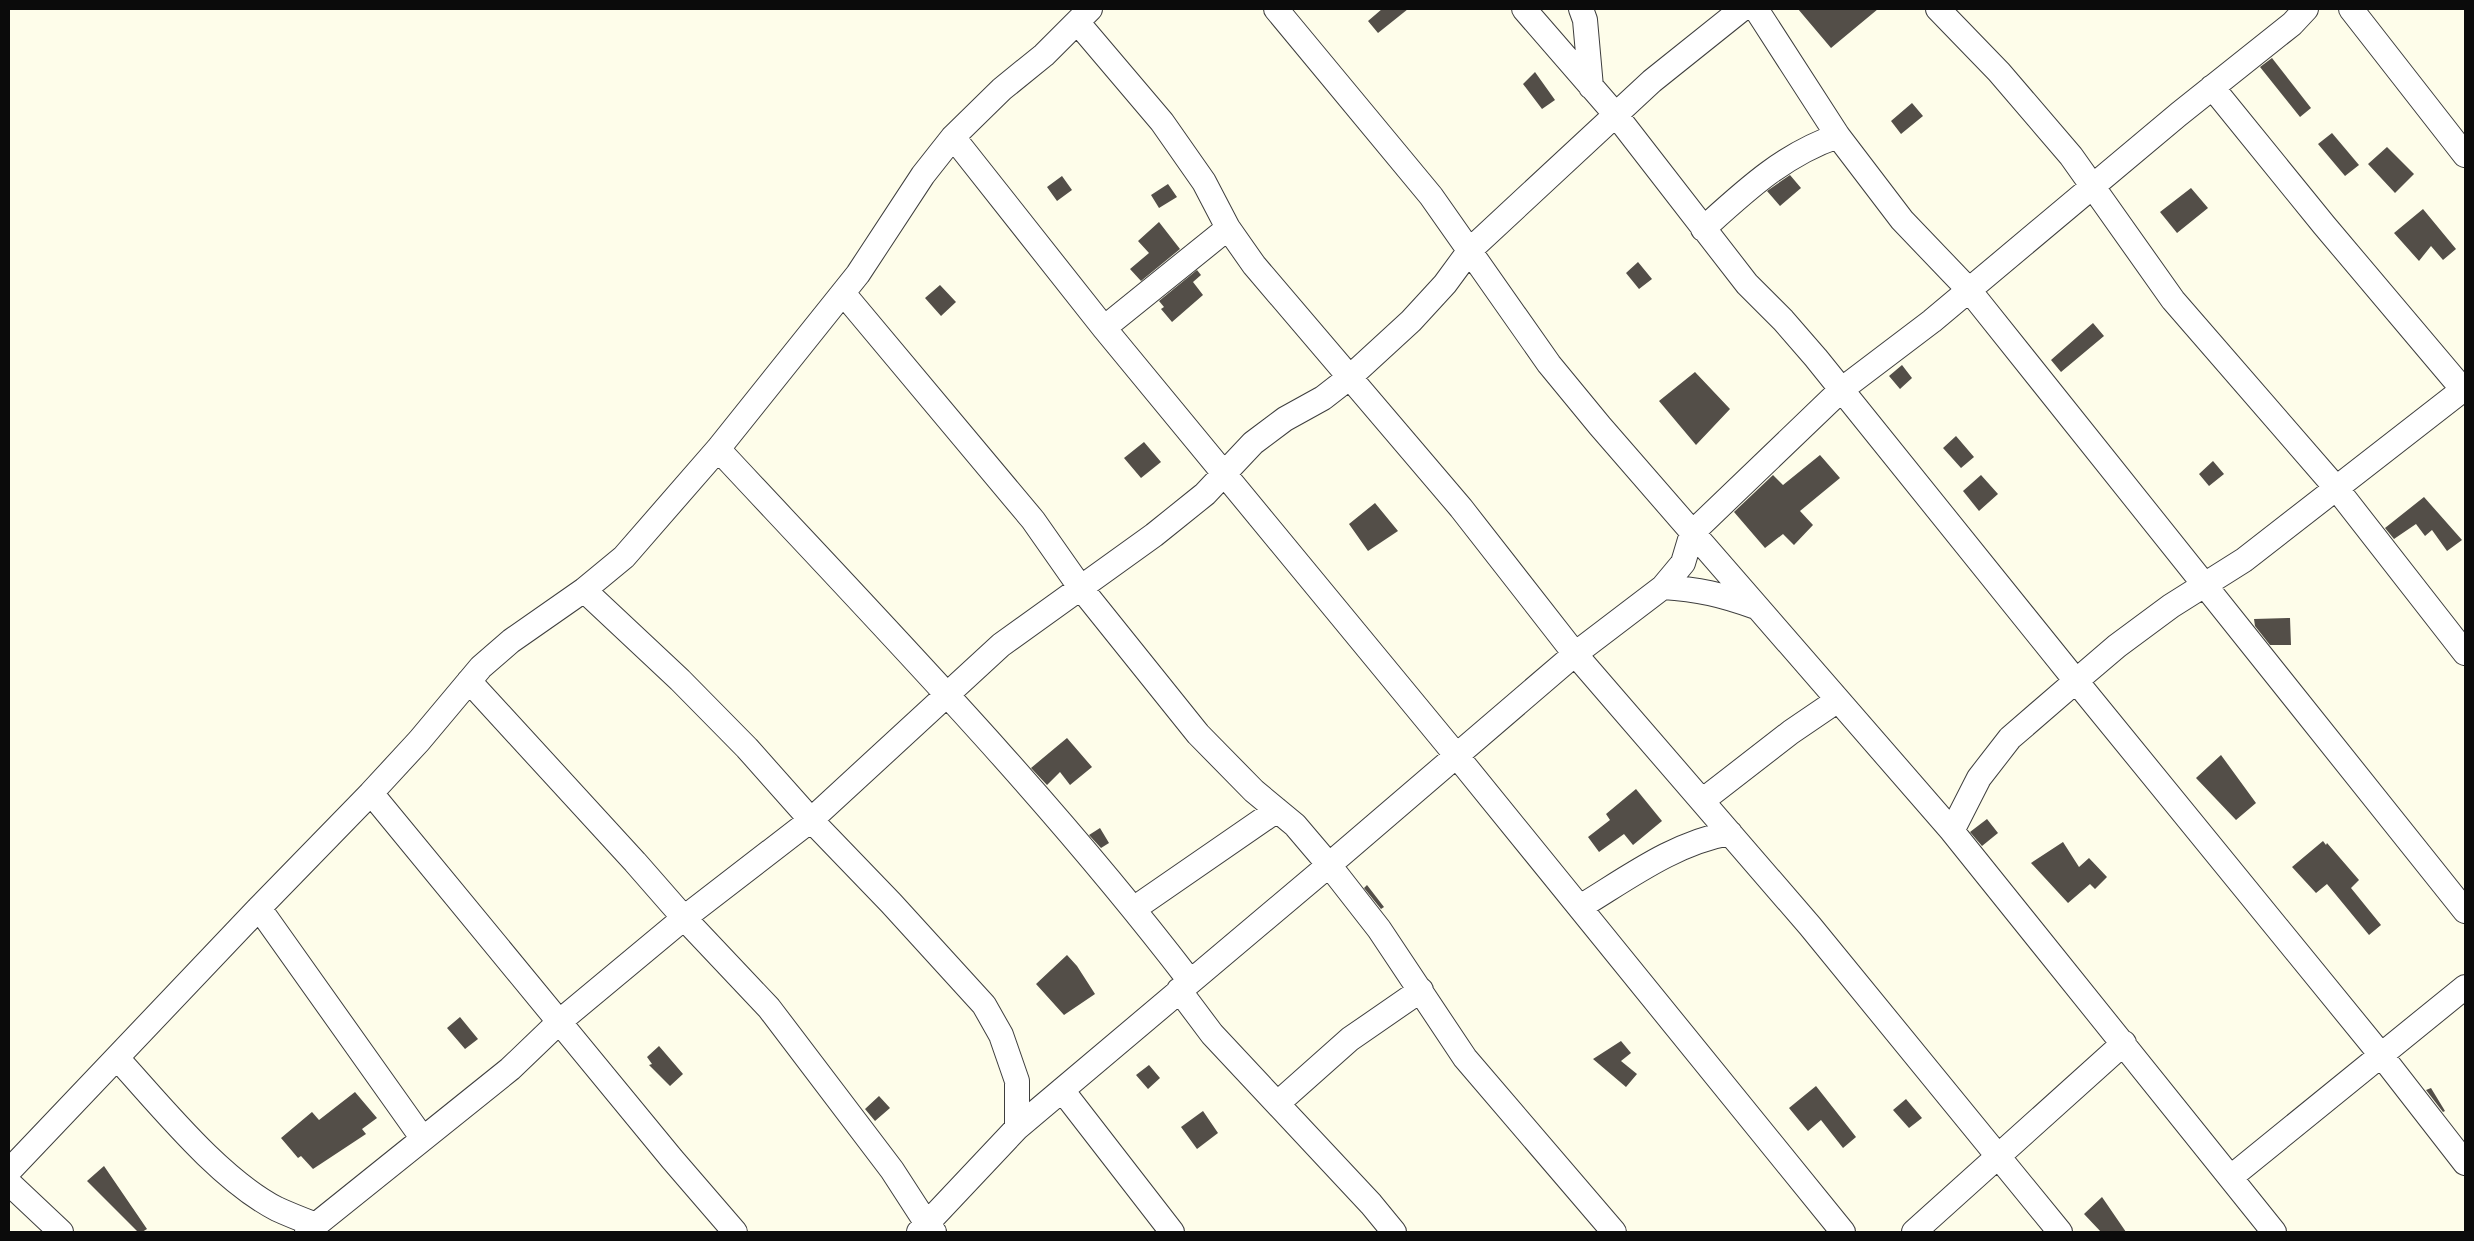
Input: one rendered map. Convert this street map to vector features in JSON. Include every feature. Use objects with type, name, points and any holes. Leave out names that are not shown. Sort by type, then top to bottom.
[{"type":"street","points":[[1276,9],[1431,196],[1549,364],[1952,831],[2274,1232]]},
{"type":"street","points":[[1524,9],[1616,115],[1747,284],[1783,320],[1842,390],[2381,1055],[2465,1163]]},
{"type":"street","points":[[1582,9],[1585,20],[1591,87]]},
{"type":"street","points":[[117,1058],[202,1150],[243,1186],[312,1229],[381,1171],[510,1069],[559,1022],[684,918],[811,820],[1001,645],[1154,535],[1205,494],[1253,443],[1285,419],[1323,398],[1350,377],[1416,315],[1445,284],[1470,250],[1652,81],[1742,9]]},
{"type":"street","points":[[1756,9],[1838,136],[1902,220],[1969,290],[2465,911]]},
{"type":"street","points":[[1938,9],[1999,72],[2071,156],[2173,300],[2337,489],[2465,653]]},
{"type":"street","points":[[469,681],[768,1008],[892,1170],[927,1230],[1017,1128],[1329,865],[1575,654],[1663,587],[1683,563],[1692,532],[1842,390],[1969,290],[2212,87],[2292,24],[2306,9]]},
{"type":"street","points":[[2351,9],[2465,155]]},
{"type":"street","points":[[9,1171],[258,908],[371,793],[481,667],[511,640],[584,590],[624,557],[718,449],[858,274],[923,176],[953,137],[1002,89],[1044,55],[1084,16],[1204,182],[1228,228],[1254,265],[1461,508],[1575,654],[1810,926],[2060,1232]]},
{"type":"street","points":[[1952,831],[1979,778],[2010,738],[2076,681],[2117,646],[2204,584],[2244,560],[2465,390],[2324,225],[2212,87]]},
{"type":"street","points":[[1703,229],[1761,177],[1814,144],[1838,136]]},
{"type":"street","points":[[953,137],[1104,328],[1456,755],[1843,1232]]},
{"type":"street","points":[[1104,328],[1228,228]]},
{"type":"street","points":[[843,293],[1033,520],[1080,587],[1198,734],[1254,791],[1295,825],[1329,865],[1379,929],[1465,1058],[1614,1232]]},
{"type":"street","points":[[718,449],[948,695],[1134,908],[1185,985],[1212,1034],[1371,1204],[1394,1232]]},
{"type":"street","points":[[1663,587],[1694,588],[1720,594],[1758,608]]},
{"type":"street","points":[[584,590],[686,686],[747,748],[811,820],[891,903],[984,1006],[1001,1035],[1017,1081],[1017,1128]]},
{"type":"street","points":[[1702,801],[1791,732],[1838,700]]},
{"type":"street","points":[[371,793],[734,1232]]},
{"type":"street","points":[[1134,908],[1277,810]]},
{"type":"street","points":[[1580,907],[1673,851],[1704,838],[1730,833]]},
{"type":"street","points":[[258,908],[423,1139]]},
{"type":"street","points":[[2231,1177],[2465,986]]},
{"type":"street","points":[[1278,1103],[1350,1039],[1420,990]]},
{"type":"street","points":[[1914,1232],[2124,1043]]},
{"type":"street","points":[[1062,1090],[1172,1232]]},
{"type":"street","points":[[9,1183],[61,1232]]},
{"type":"building","points":[[1382,9],[1408,9],[1378,33],[1368,21]]},
{"type":"building","points":[[1798,9],[1878,9],[1831,48]]},
{"type":"building","points":[[2272,58],[2311,108],[2300,117],[2260,67]]},
{"type":"building","points":[[1535,72],[1555,100],[1542,109],[1523,84]]},
{"type":"building","points":[[1912,103],[1923,116],[1901,134],[1891,121]]},
{"type":"building","points":[[2332,133],[2359,165],[2345,176],[2318,144]]},
{"type":"building","points":[[2387,147],[2414,174],[2395,193],[2368,164]]},
{"type":"building","points":[[1790,175],[1801,188],[1780,206],[1767,191]]},
{"type":"building","points":[[1062,176],[1072,190],[1057,201],[1047,187]]},
{"type":"building","points":[[1168,184],[1177,197],[1159,208],[1151,195]]},
{"type":"building","points":[[2191,188],[2208,208],[2177,233],[2160,212]]},
{"type":"building","points":[[2423,209],[2456,249],[2443,260],[2431,246],[2419,261],[2394,233]]},
{"type":"building","points":[[1159,222],[1180,249],[1141,281],[1130,269],[1149,253],[1138,241]]},
{"type":"building","points":[[1638,262],[1652,279],[1639,289],[1626,273]]},
{"type":"building","points":[[1197,270],[1201,275],[1193,282],[1203,295],[1172,322],[1161,309],[1164,307],[1159,301]]},
{"type":"building","points":[[940,285],[956,302],[941,316],[925,298]]},
{"type":"building","points":[[2093,323],[2104,336],[2061,372],[2051,360]]},
{"type":"building","points":[[1902,365],[1912,378],[1900,389],[1889,376]]},
{"type":"building","points":[[1695,372],[1730,409],[1696,445],[1659,401]]},
{"type":"building","points":[[1956,436],[1974,457],[1961,468],[1943,448]]},
{"type":"building","points":[[1144,442],[1161,462],[1141,478],[1124,458]]},
{"type":"building","points":[[1820,455],[1840,478],[1800,511],[1813,525],[1794,545],[1783,534],[1765,548],[1734,512],[1773,475],[1783,485]]},
{"type":"building","points":[[2213,461],[2224,474],[2209,486],[2199,474]]},
{"type":"building","points":[[1981,475],[1998,494],[1979,511],[1963,491]]},
{"type":"building","points":[[2424,497],[2462,540],[2447,551],[2432,530],[2425,536],[2416,524],[2394,539],[2385,528]]},
{"type":"building","points":[[1375,503],[1398,531],[1368,551],[1349,524]]},
{"type":"building","points":[[2290,618],[2291,645],[2270,645],[2255,626],[2254,619]]},
{"type":"building","points":[[1067,738],[1092,767],[1070,785],[1060,772],[1047,785],[1031,768]]},
{"type":"building","points":[[2221,755],[2256,803],[2236,820],[2196,778]]},
{"type":"building","points":[[1636,789],[1662,821],[1633,845],[1624,834],[1599,852],[1588,837],[1610,820],[1606,814]]},
{"type":"building","points":[[1987,819],[1998,833],[1982,846],[1970,832]]},
{"type":"building","points":[[1100,828],[1109,843],[1101,848],[1089,835]]},
{"type":"building","points":[[2323,841],[2326,845],[2327,843],[2359,880],[2351,888],[2381,925],[2369,935],[2327,884],[2316,893],[2292,867]]},
{"type":"building","points":[[2063,842],[2079,867],[2089,858],[2107,877],[2095,889],[2090,884],[2068,903],[2031,863]]},
{"type":"building","points":[[1367,885],[1384,907],[1381,909],[1364,888]]},
{"type":"building","points":[[1067,955],[1077,966],[1095,994],[1064,1015],[1036,984]]},
{"type":"building","points":[[460,1017],[478,1039],[465,1049],[447,1028]]},
{"type":"building","points":[[1621,1041],[1631,1053],[1621,1061],[1637,1074],[1626,1087],[1593,1059]]},
{"type":"building","points":[[659,1046],[683,1074],[670,1086],[649,1065],[652,1064],[647,1057]]},
{"type":"building","points":[[1149,1065],[1160,1078],[1148,1089],[1136,1075]]},
{"type":"building","points":[[1816,1086],[1856,1137],[1843,1148],[1821,1120],[1808,1131],[1789,1108]]},
{"type":"building","points":[[2431,1088],[2445,1111],[2443,1112],[2426,1090]]},
{"type":"building","points":[[355,1092],[377,1118],[362,1129],[366,1134],[313,1169],[301,1156],[298,1158],[281,1138],[312,1112],[319,1120]]},
{"type":"building","points":[[879,1096],[890,1108],[875,1121],[865,1109]]},
{"type":"building","points":[[1906,1099],[1922,1118],[1909,1128],[1893,1110]]},
{"type":"building","points":[[1203,1111],[1218,1133],[1197,1149],[1181,1127]]},
{"type":"building","points":[[104,1166],[147,1229],[138,1232],[87,1181]]},
{"type":"building","points":[[2102,1197],[2126,1232],[2101,1232],[2084,1214]]}]
